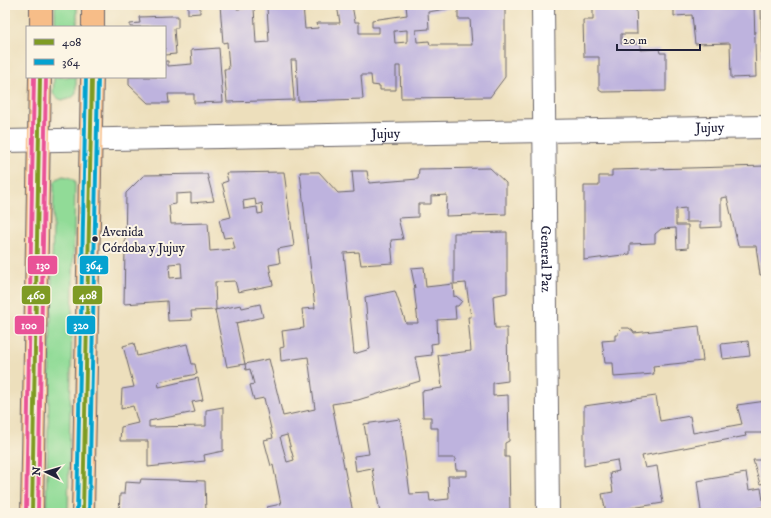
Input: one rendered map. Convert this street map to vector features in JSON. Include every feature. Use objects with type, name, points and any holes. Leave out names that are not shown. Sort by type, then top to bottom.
[{"type":"main road","points":[[40,26],[41,5]]},
{"type":"main road","points":[[93,5],[93,26]]},
{"type":"main road","points":[[32,513],[40,78]]},
{"type":"main road","points":[[83,513],[92,78]]},
{"type":"street","name":"General Paz","points":[[543,5],[548,513]]},
{"type":"street","name":"Jujuy","points":[[5,141],[766,127]]},
{"type":"green space","points":[[55,5],[77,5],[77,26],[55,26]]},
{"type":"green space","points":[[54,78],[76,78],[76,94],[73,97],[67,100],[61,100],[53,94]]},
{"type":"green space","points":[[63,176],[69,177],[75,181],[68,513],[46,513],[54,186],[55,182]]},
{"type":"building","points":[[188,5],[200,5],[200,13],[188,14]]},
{"type":"building","points":[[220,5],[237,5],[237,9],[254,8],[256,43],[269,42],[267,7],[264,7],[264,5],[303,5],[305,29],[318,28],[317,23],[340,23],[337,5],[352,5],[355,22],[359,22],[359,33],[379,33],[379,27],[372,27],[372,20],[407,15],[406,5],[505,5],[505,77],[490,97],[401,98],[400,66],[396,66],[396,90],[380,90],[380,86],[372,85],[371,75],[361,75],[363,99],[298,101],[296,60],[291,60],[294,100],[227,102],[224,69],[229,69],[227,42],[223,43]],"holes":[[[458,7],[458,19],[470,19],[472,45],[430,45],[429,41],[417,42],[416,30],[429,29],[428,12]],[[407,30],[407,42],[395,43],[394,31]]]},
{"type":"building","points":[[593,5],[636,5],[637,34],[621,34],[621,44],[640,44],[640,50],[659,49],[660,53],[666,53],[666,91],[602,92],[599,90],[599,57],[584,57],[583,20],[593,20]]},
{"type":"building","points":[[674,5],[754,5],[756,77],[731,78],[730,43],[695,44],[692,15],[674,16]]},
{"type":"building","points":[[761,6],[766,6],[766,57],[762,57]]},
{"type":"building","points":[[178,16],[178,28],[174,28],[176,54],[166,55],[166,26],[130,26],[130,24],[140,23],[139,17]]},
{"type":"building","points":[[219,48],[223,102],[194,103],[194,94],[168,94],[169,103],[148,103],[129,85],[129,78],[166,78],[166,61],[168,61],[168,66],[192,64],[191,50]]},
{"type":"building","points":[[766,166],[766,274],[760,275],[756,246],[738,246],[727,197],[721,198],[721,227],[700,228],[700,222],[686,222],[686,208],[676,209],[676,225],[688,225],[688,248],[677,249],[676,228],[661,229],[655,234],[655,243],[630,244],[630,254],[584,260],[584,186],[599,186],[599,176],[612,176],[612,170]]},
{"type":"building","points":[[490,168],[506,183],[506,214],[446,216],[447,195],[431,196],[431,204],[418,204],[418,217],[398,218],[403,239],[391,240],[393,263],[361,265],[359,252],[344,253],[354,354],[370,349],[365,297],[395,291],[406,323],[418,323],[415,288],[411,268],[424,267],[426,287],[453,284],[454,297],[456,296],[462,301],[458,306],[455,306],[456,319],[437,320],[438,343],[431,344],[432,355],[415,357],[420,381],[358,400],[332,404],[353,513],[268,513],[267,507],[281,504],[273,465],[271,466],[264,440],[273,438],[264,398],[254,400],[250,385],[254,384],[250,369],[246,370],[245,364],[269,359],[283,416],[315,409],[308,357],[281,361],[280,348],[284,347],[282,331],[304,328],[302,309],[315,308],[300,172],[319,172],[338,193],[354,192],[352,171],[367,171],[369,183],[418,179],[419,169]],"holes":[[[287,435],[294,460],[287,462],[280,437]]]},
{"type":"building","points":[[284,172],[294,246],[278,249],[280,263],[269,265],[273,285],[238,292],[235,281],[215,282],[216,310],[191,311],[192,320],[168,321],[167,301],[124,304],[126,193],[144,175],[207,174],[214,201],[191,203],[191,193],[176,194],[176,204],[169,205],[171,224],[208,223],[210,251],[235,249],[232,237],[224,238],[219,220],[231,217],[222,183],[228,181],[226,173]],"holes":[[[255,199],[256,205],[262,203],[263,213],[258,214],[257,207],[244,209],[243,201]],[[181,263],[182,277],[170,278],[169,264]]]},
{"type":"building","points":[[507,232],[507,293],[493,296],[495,328],[507,328],[508,381],[493,383],[493,396],[508,395],[509,441],[505,443],[505,457],[509,457],[510,513],[380,513],[372,468],[356,471],[354,456],[369,454],[364,424],[400,419],[410,494],[429,493],[430,501],[449,499],[448,476],[467,476],[467,470],[456,470],[455,458],[438,458],[438,428],[431,428],[431,417],[423,417],[422,391],[442,388],[438,355],[471,351],[468,317],[471,317],[466,283],[454,284],[454,233]]},
{"type":"building","points":[[260,304],[263,317],[236,323],[245,364],[227,367],[215,310],[241,305],[242,308]]},
{"type":"building","points":[[699,326],[703,361],[653,366],[654,374],[614,377],[613,363],[605,363],[602,341],[615,340],[615,335],[618,335],[618,332],[622,328],[629,328],[634,333]]},
{"type":"building","points":[[748,341],[750,356],[723,359],[721,344]]},
{"type":"building","points":[[134,343],[137,356],[187,344],[192,364],[195,364],[197,374],[158,382],[159,387],[198,378],[203,400],[192,402],[195,412],[149,421],[149,427],[206,426],[206,410],[223,407],[223,451],[204,455],[205,461],[148,467],[148,441],[120,441],[121,427],[138,423],[133,406],[121,409],[122,389],[134,387],[123,346]]},
{"type":"building","points":[[656,396],[660,421],[690,416],[693,433],[742,424],[737,405],[766,401],[766,433],[745,433],[746,436],[642,456],[645,468],[657,466],[663,503],[613,511],[614,513],[606,513],[602,494],[613,492],[610,473],[619,471],[617,460],[584,466],[584,406]]},
{"type":"building","points":[[753,460],[766,460],[766,483],[760,484]]},
{"type":"building","points":[[746,473],[749,490],[761,488],[764,507],[731,513],[695,513],[701,511],[697,481]]},
{"type":"building","points":[[141,479],[205,481],[206,513],[119,513],[120,494],[124,494],[125,482],[140,483]]},
{"type":"transit line","name":"100","points":[[26,513],[34,78]]},
{"type":"transit line","name":"460","points":[[32,513],[40,78]]},
{"type":"transit line","name":"130","points":[[38,513],[46,78]]},
{"type":"transit line","name":"320","points":[[77,513],[86,78]]},
{"type":"transit line","name":"408","points":[[83,513],[92,78]]},
{"type":"transit line","name":"364","points":[[89,513],[98,78]]},
{"type":"place","name":"Avenida Córdoba y Jujuy","points":[[95,239]]}]
